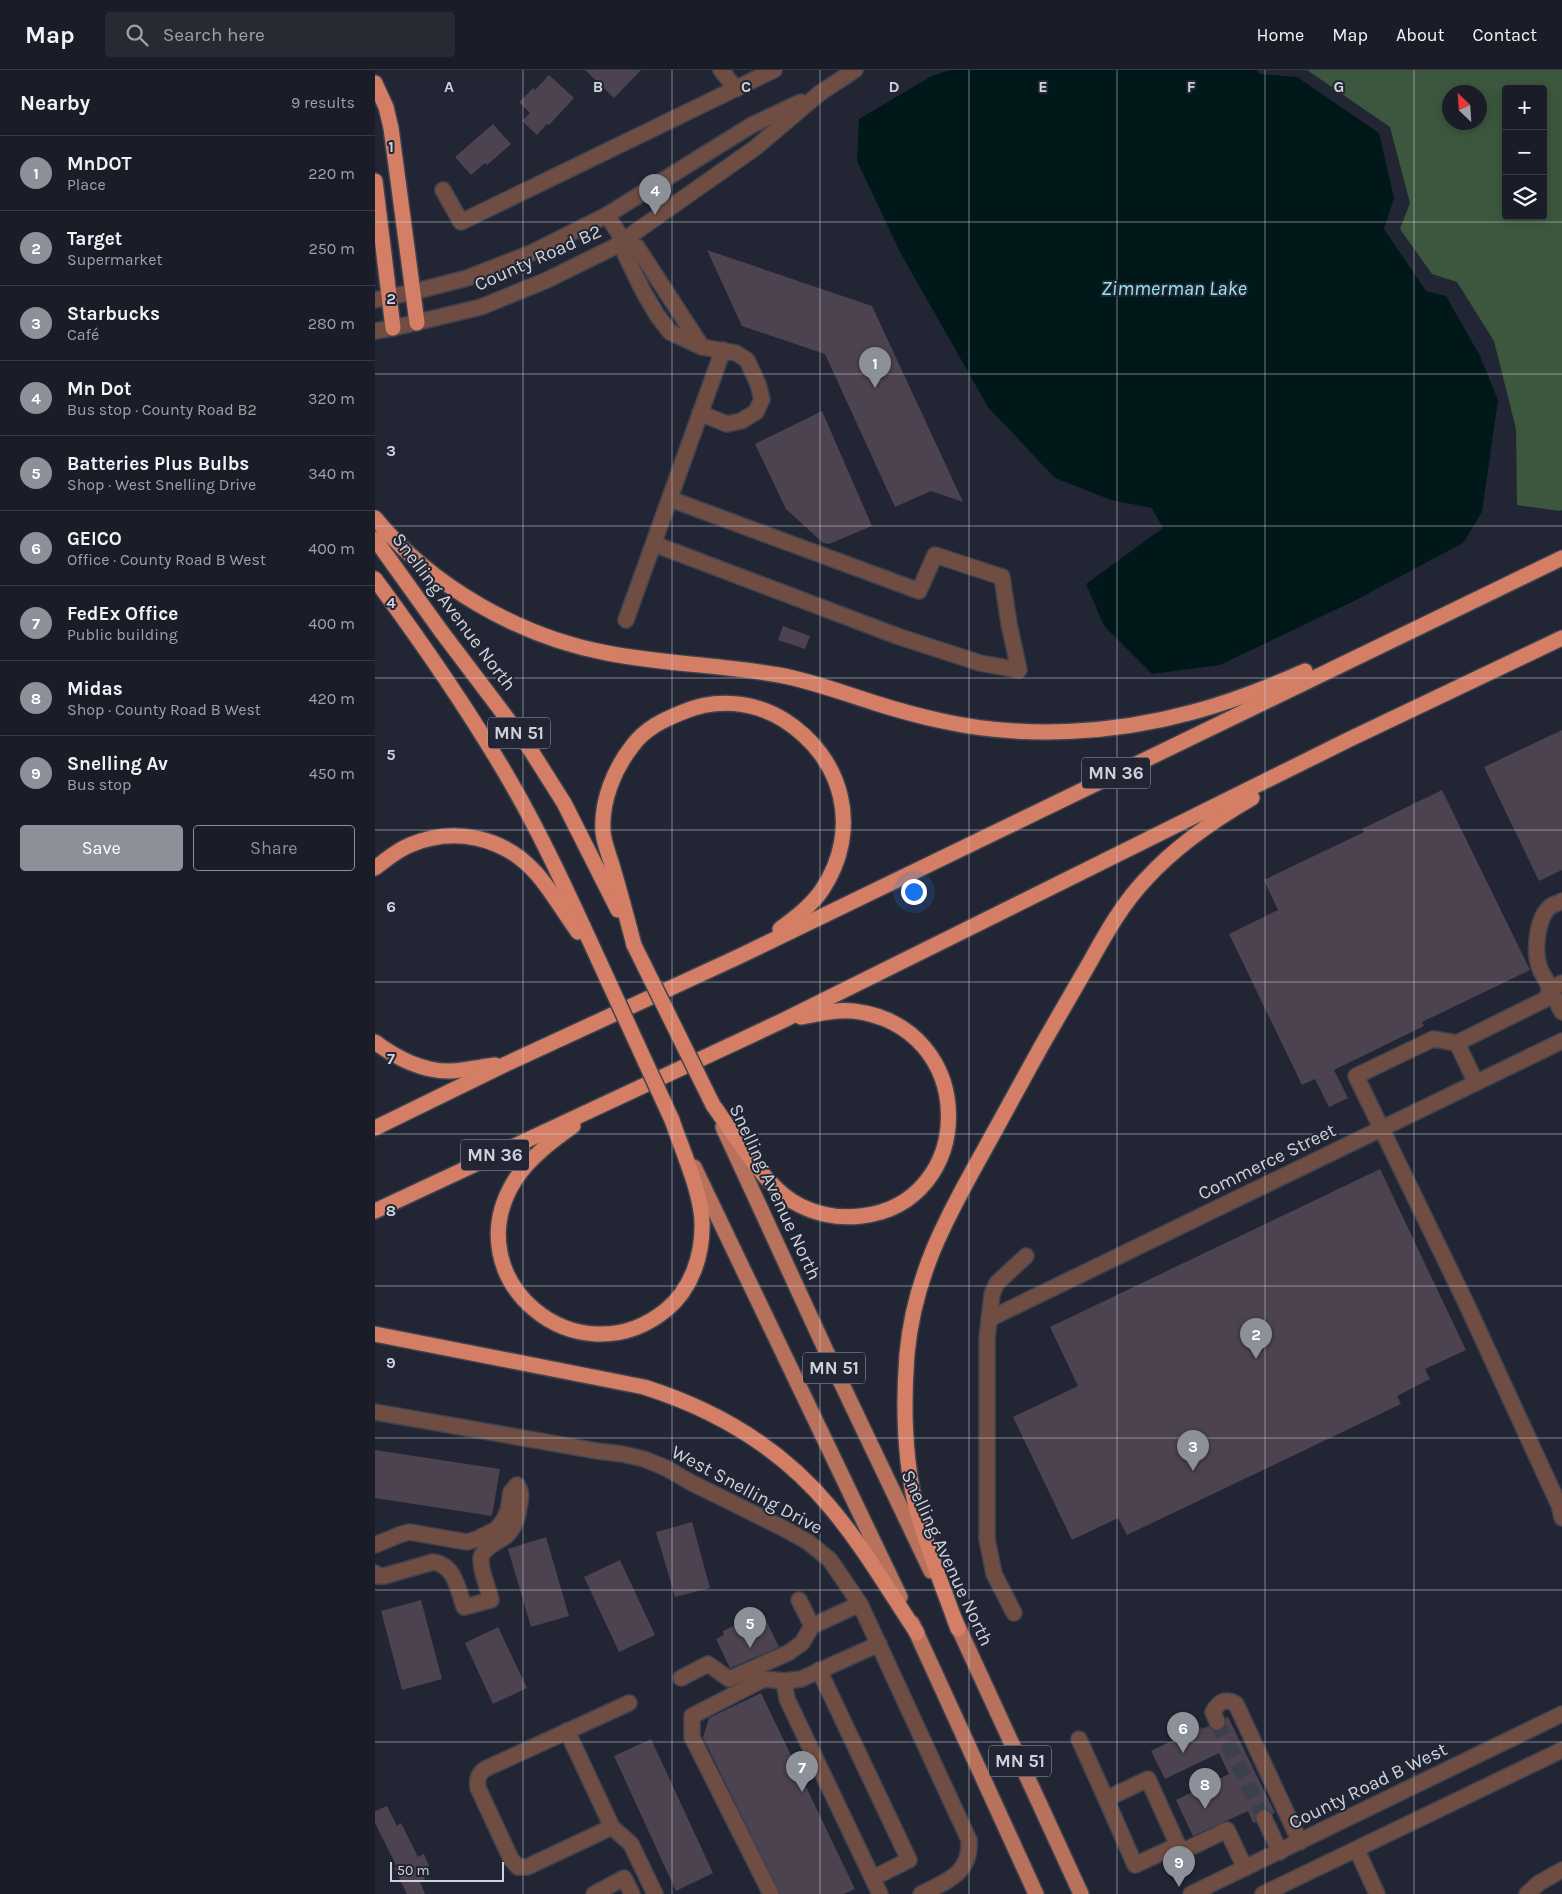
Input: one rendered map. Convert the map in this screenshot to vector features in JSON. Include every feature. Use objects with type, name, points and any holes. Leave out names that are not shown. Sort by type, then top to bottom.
[{"type":"highway","points":[[375,83],[386,107],[391,128],[417,323]]},
{"type":"highway","points":[[375,181],[382,299],[393,328]]},
{"type":"highway","points":[[375,518],[420,562],[474,602],[509,622],[570,645],[643,659],[781,675],[829,687],[909,713],[945,721],[1018,730],[1060,731],[1153,722],[1228,702],[1493,591]]},
{"type":"highway","name":"Snelling Avenue North","points":[[375,539],[441,631],[523,738],[565,803],[713,1106]]},
{"type":"highway","name":"MN 36","points":[[375,1128],[506,1064],[740,956],[1562,558]]},
{"type":"highway","name":"MN 51","points":[[375,579],[454,691],[510,781],[565,888],[672,1120]]},
{"type":"highway","name":"MN 36","points":[[375,1211],[782,1021],[1350,739],[1562,638]]},
{"type":"highway","points":[[634,945],[603,833],[608,792],[616,771],[637,740],[653,725],[691,708],[713,703],[734,704],[756,707],[776,715],[807,737],[821,752],[833,772],[843,812],[843,833],[839,853],[831,874],[821,892],[789,922],[740,956]]},
{"type":"highway","points":[[959,1629],[916,1508],[908,1466],[905,1424],[907,1352],[912,1320],[918,1294],[947,1216],[1100,944],[1129,899],[1152,873],[1199,832],[1350,739]]},
{"type":"highway","points":[[375,868],[408,845],[427,838],[465,835],[501,846],[518,856],[536,873],[599,961]]},
{"type":"highway","points":[[713,1106],[776,1189],[792,1201],[811,1210],[830,1216],[871,1215],[901,1203],[917,1191],[929,1177],[939,1161],[947,1135],[950,1116],[947,1093],[939,1071],[931,1055],[921,1043],[906,1029],[889,1020],[852,1011],[835,1011],[782,1021]]},
{"type":"highway","points":[[375,1042],[394,1055],[413,1064],[431,1069],[450,1071],[506,1064]]},
{"type":"highway","points":[[615,1099],[570,1128],[533,1158],[515,1181],[501,1210],[498,1237],[499,1252],[510,1281],[527,1304],[539,1315],[565,1328],[577,1332],[604,1335],[632,1330],[648,1323],[670,1307],[682,1294],[692,1277],[698,1260],[702,1221],[699,1201],[672,1120]]},
{"type":"highway","points":[[375,1334],[644,1387],[675,1397],[710,1412],[744,1431],[805,1479],[831,1508],[852,1536],[917,1633]]},
{"type":"main road","name":"Snelling Avenue North","points":[[713,1106],[827,1353],[959,1629],[1081,1894]]},
{"type":"main road","name":"MN 51","points":[[672,1120],[917,1633],[1036,1894]]},
{"type":"street","points":[[721,70],[736,89]]},
{"type":"street","points":[[443,190],[461,222],[774,70]]},
{"type":"street","name":"County Road B2","points":[[375,331],[481,307],[547,280],[614,247],[755,148],[820,93],[855,70]]},
{"type":"street","name":"County Road B2","points":[[382,299],[467,278],[554,242],[607,215],[752,125],[820,93]]},
{"type":"street","points":[[607,215],[623,240],[625,254],[657,315],[670,332],[702,347],[736,353],[747,360],[758,384],[762,399],[756,412],[741,420],[727,424],[700,413]]},
{"type":"street","points":[[627,620],[685,462],[700,413],[723,350]]},
{"type":"street","points":[[654,544],[897,636],[980,663],[1019,670],[1009,624],[1002,577],[935,554],[919,592],[670,499]]},
{"type":"street","points":[[1562,901],[1550,907],[1539,926],[1536,942],[1538,965],[1556,986],[1562,1012]]},
{"type":"street","points":[[1556,986],[1548,998],[1457,1044],[1433,1039],[1356,1076],[1466,1303],[1559,1505],[1562,1518]]},
{"type":"street","name":"Commerce Street","points":[[989,1319],[1562,1041]]},
{"type":"street","points":[[1457,1044],[1476,1083]]},
{"type":"street","points":[[1014,1613],[994,1574],[987,1540],[987,1338],[992,1294],[997,1283],[1026,1256]]},
{"type":"street","name":"West Snelling Drive","points":[[375,1412],[644,1459],[667,1468],[690,1482],[783,1528],[807,1542],[830,1560],[860,1604],[969,1840],[967,1861],[958,1874],[922,1894]]},
{"type":"street","points":[[375,1545],[409,1532],[467,1542],[477,1539],[497,1528],[503,1521],[508,1511],[511,1492],[517,1485],[521,1492],[518,1514],[513,1527],[507,1534],[485,1550],[481,1556],[491,1600],[464,1607],[453,1574],[447,1566],[441,1563],[433,1562],[384,1576],[377,1576],[375,1573]]},
{"type":"street","points":[[799,1600],[812,1626]]},
{"type":"street","points":[[681,1678],[708,1664],[729,1679],[796,1648],[812,1626],[860,1604]]},
{"type":"street","points":[[771,1894],[692,1736],[692,1716],[764,1680],[784,1681],[801,1679],[879,1644]]},
{"type":"street","points":[[757,1666],[764,1680]]},
{"type":"street","points":[[819,1670],[909,1860],[873,1878]]},
{"type":"street","points":[[784,1681],[787,1699],[880,1894]]},
{"type":"street","points":[[1217,1722],[1213,1712],[1217,1705],[1224,1700],[1236,1704],[1300,1842]]},
{"type":"street","points":[[611,1827],[523,1868],[514,1864],[478,1788],[479,1776],[481,1772],[629,1703]]},
{"type":"street","name":"County Road B West","points":[[1191,1894],[1562,1714]]},
{"type":"street","points":[[567,1731],[611,1827],[631,1844],[655,1894]]},
{"type":"street","points":[[1079,1739],[1135,1865],[1178,1845]]},
{"type":"street","points":[[1263,1894],[1562,1750]]},
{"type":"street","points":[[1106,1799],[1148,1779],[1181,1852],[1227,1830],[1245,1868]]},
{"type":"street","points":[[1264,1818],[1280,1852]]},
{"type":"street","points":[[1357,1850],[1377,1894]]},
{"type":"street","points":[[1527,1894],[1539,1883],[1562,1870]]},
{"type":"street","points":[[594,1894],[624,1878],[632,1894]]},
{"type":"green space","points":[[1307,70],[1562,70],[1562,510],[1560,511],[1517,505],[1516,429],[1494,341],[1457,282],[1432,274],[1400,229],[1410,203],[1390,127]]},
{"type":"water","name":"Zimmerman Lake","points":[[949,70],[1256,70],[1260,74],[1297,77],[1379,133],[1394,198],[1384,229],[1426,291],[1446,296],[1480,356],[1498,400],[1482,512],[1463,543],[1354,601],[1220,665],[1152,674],[1104,626],[1086,584],[1163,528],[1152,508],[1111,500],[1055,478],[988,407],[901,254],[857,161],[859,119],[930,77]]},
{"type":"building","points":[[585,70],[641,70],[614,98]]},
{"type":"building","points":[[549,75],[574,98],[537,135],[522,121],[530,113],[519,102],[533,88],[535,90]]},
{"type":"building","points":[[493,124],[511,144],[487,165],[485,163],[471,175],[455,157]]},
{"type":"building","points":[[707,250],[872,306],[963,502],[931,491],[895,507],[825,354],[742,326]]},
{"type":"building","points":[[822,411],[872,526],[829,544],[823,543],[786,509],[755,444]]},
{"type":"building","points":[[783,626],[810,636],[805,649],[778,640]]},
{"type":"building","points":[[1562,730],[1562,870],[1539,881],[1484,767]]},
{"type":"building","points":[[1442,790],[1530,970],[1422,1022],[1424,1026],[1334,1070],[1348,1098],[1329,1107],[1315,1079],[1302,1085],[1229,934],[1278,910],[1264,880],[1364,832],[1362,829]]},
{"type":"building","points":[[1380,1169],[1466,1350],[1425,1369],[1430,1379],[1397,1396],[1401,1404],[1127,1535],[1118,1518],[1072,1540],[1013,1417],[1078,1386],[1050,1327]]},
{"type":"building","points":[[375,1450],[500,1469],[492,1516],[375,1498]]},
{"type":"building","points":[[692,1522],[710,1588],[675,1597],[656,1532]]},
{"type":"building","points":[[546,1537],[569,1616],[531,1627],[508,1549]]},
{"type":"building","points":[[620,1560],[655,1635],[619,1652],[584,1577]]},
{"type":"building","points":[[421,1600],[442,1679],[402,1690],[381,1611]]},
{"type":"building","points":[[762,1612],[779,1647],[730,1668],[716,1639],[724,1635],[723,1631]]},
{"type":"building","points":[[498,1627],[527,1688],[493,1704],[465,1643]]},
{"type":"building","points":[[761,1693],[855,1889],[844,1894],[780,1894],[703,1737],[709,1718]]},
{"type":"building","points":[[1228,1717],[1275,1813],[1272,1814],[1265,1809],[1260,1810],[1256,1813],[1256,1822],[1253,1823],[1248,1811],[1193,1836],[1176,1800],[1229,1774],[1219,1753],[1165,1779],[1151,1751],[1201,1727],[1202,1729],[1209,1726],[1215,1731],[1221,1730],[1225,1727],[1225,1718]]},
{"type":"building","points":[[651,1739],[713,1873],[676,1891],[614,1756]]},
{"type":"building","points":[[387,1806],[397,1826],[401,1823],[418,1857],[424,1854],[429,1866],[421,1870],[425,1879],[420,1882],[425,1894],[407,1894],[394,1868],[397,1867],[375,1823],[375,1811]]},
{"type":"tunnel","points":[[1217,1722],[1264,1818]]},
{"type":"place","name":"Mn Dot","points":[[655,215]]},
{"type":"place","name":"MnDOT","points":[[875,388]]},
{"type":"place","name":"Target","points":[[1256,1359]]},
{"type":"place","name":"Starbucks","points":[[1193,1471]]},
{"type":"place","name":"Batteries Plus Bulbs","points":[[750,1648]]},
{"type":"place","name":"GEICO","points":[[1183,1753]]},
{"type":"place","name":"FedEx Office","points":[[802,1792]]},
{"type":"place","name":"Midas","points":[[1205,1809]]},
{"type":"place","name":"Snelling Av","points":[[1179,1887]]}]
